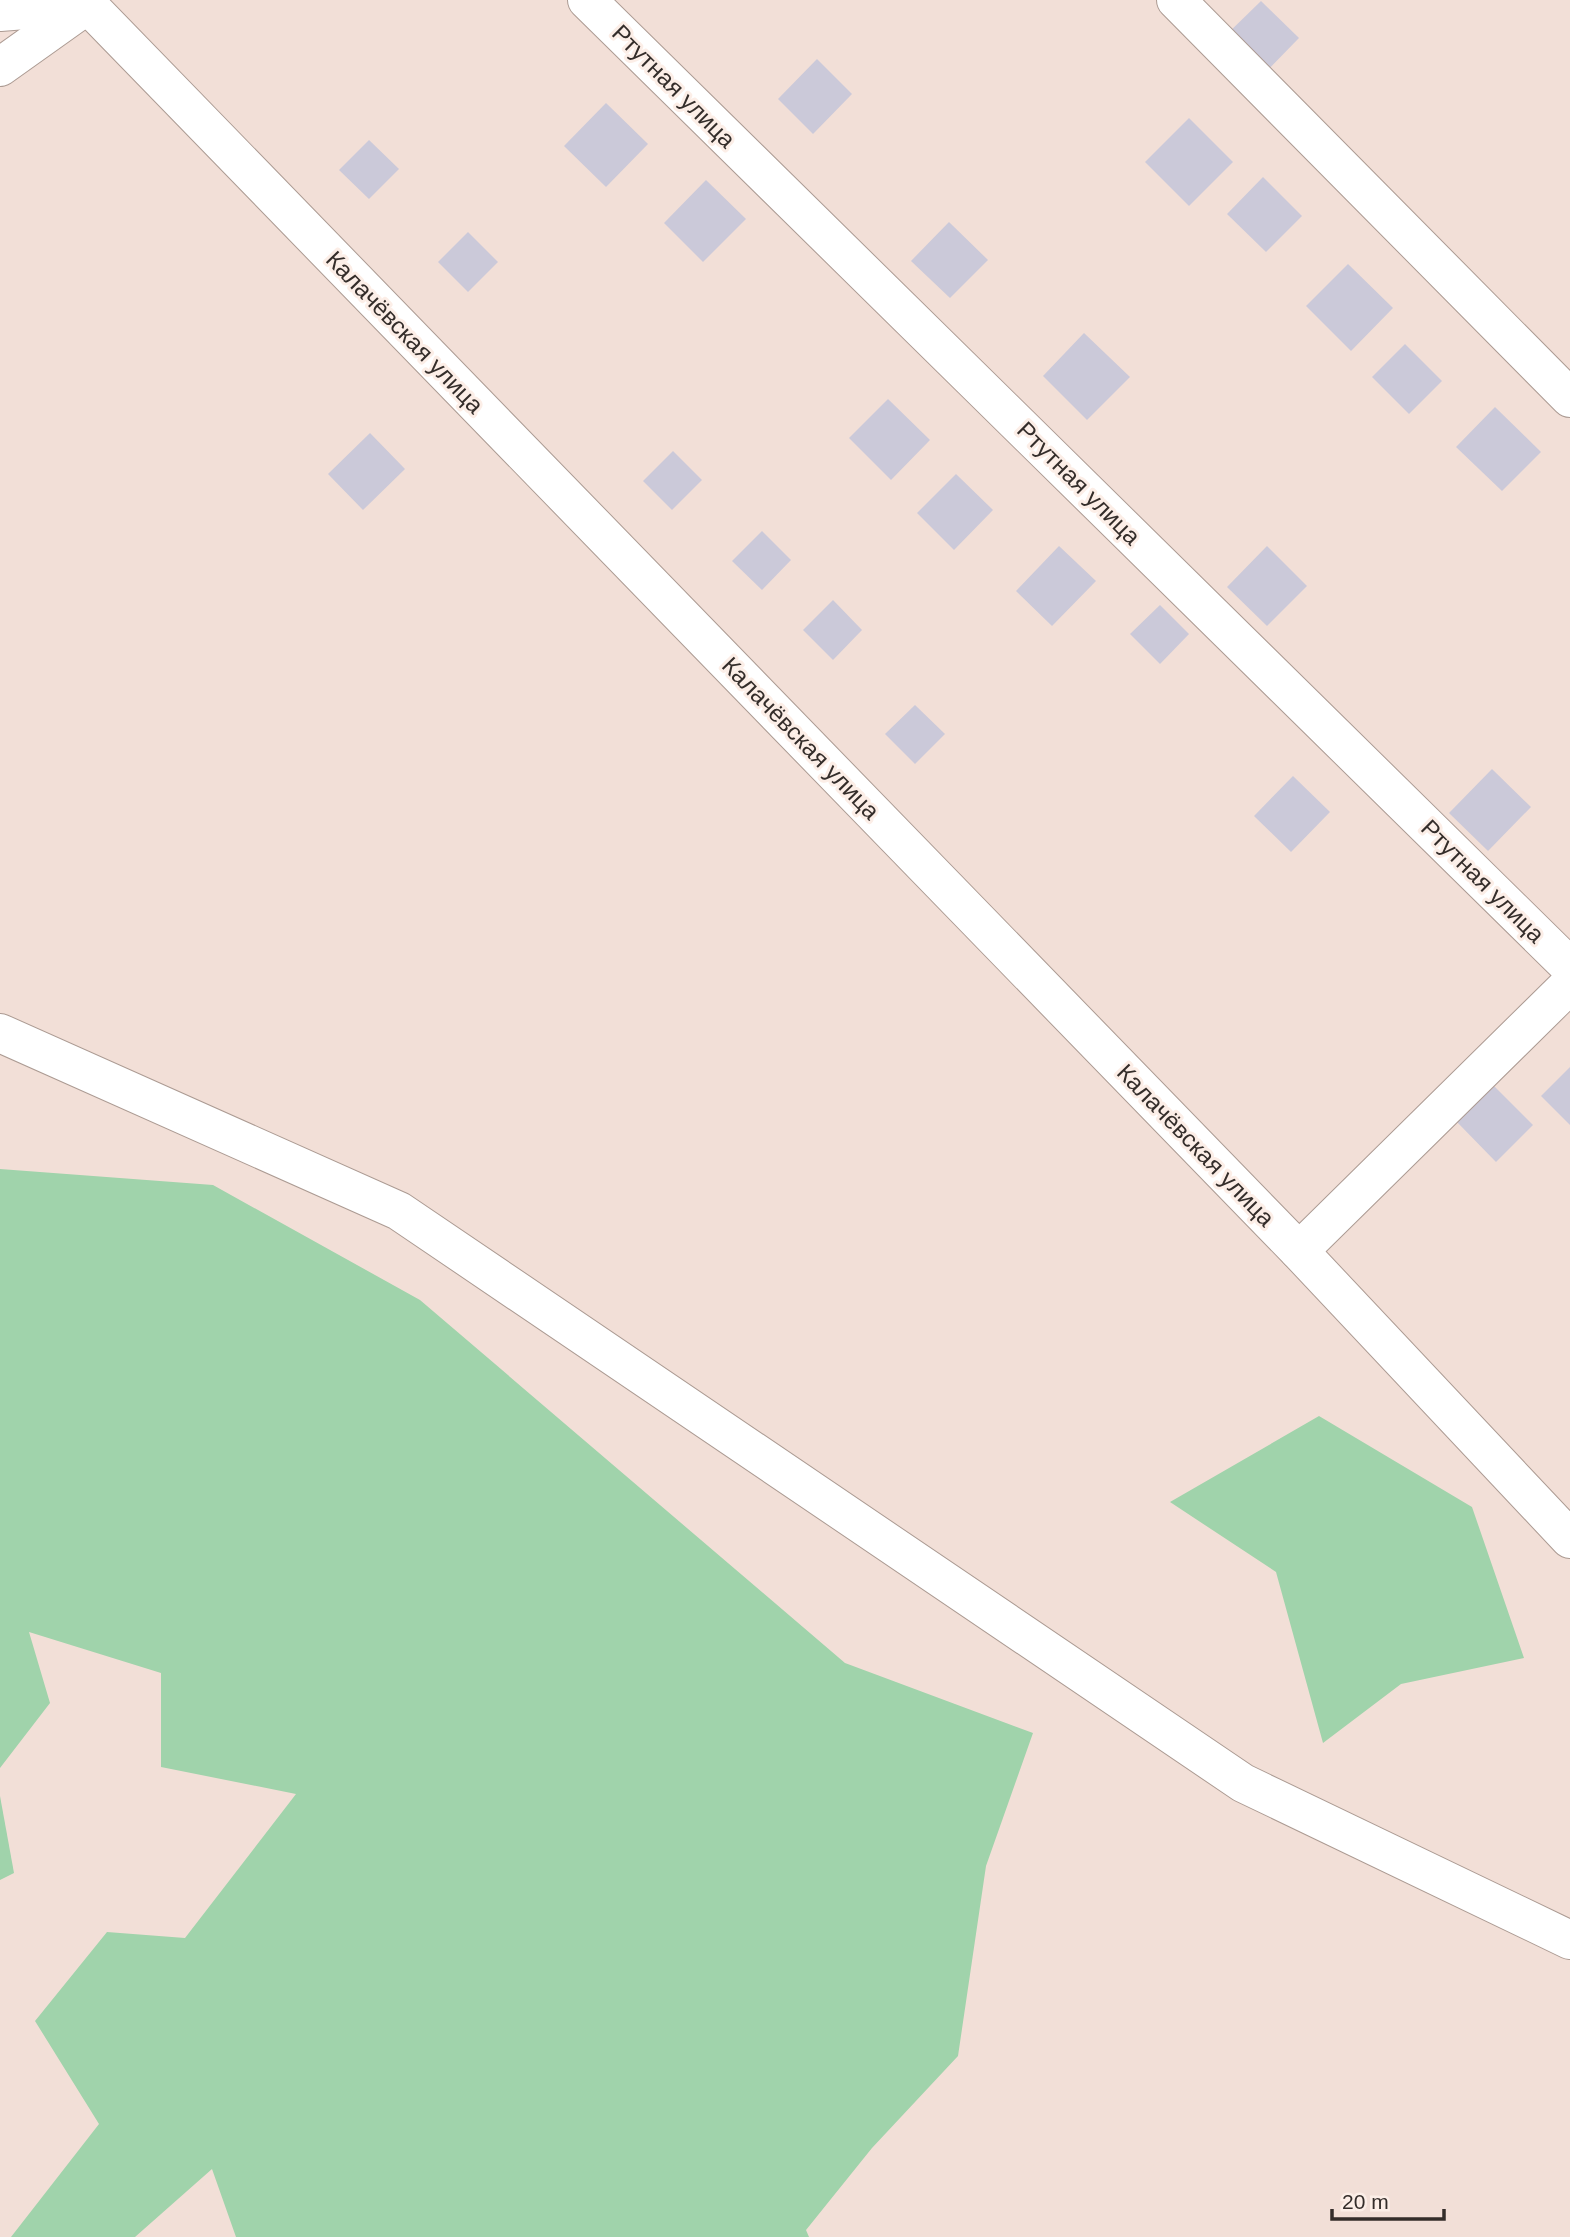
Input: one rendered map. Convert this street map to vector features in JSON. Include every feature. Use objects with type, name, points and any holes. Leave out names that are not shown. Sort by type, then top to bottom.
[{"type":"street","name":"Ртутная улица","points":[[587,0],[1570,967]]},
{"type":"street","points":[[1176,0],[1570,398]]},
{"type":"street","points":[[0,12],[92,3]]},
{"type":"street","points":[[0,67],[92,3]]},
{"type":"street","name":"Калачёвская улица","points":[[92,3],[1299,1251],[1570,1539]]},
{"type":"street","points":[[1299,1251],[1570,984]]},
{"type":"street","points":[[0,1033],[399,1211],[1243,1783],[1570,1940]]},
{"type":"green space","points":[[0,1169],[213,1185],[420,1300],[845,1663],[1033,1733],[986,1866],[958,2056],[872,2148],[806,2230],[809,2237],[236,2237],[212,2169],[135,2237],[11,2237],[99,2124],[35,2021],[107,1932],[185,1938],[296,1794],[161,1767],[161,1673],[29,1632],[50,1703],[0,1768]]},
{"type":"green space","points":[[1319,1416],[1472,1507],[1524,1658],[1401,1684],[1323,1743],[1276,1572],[1170,1502]]},
{"type":"green space","points":[[0,1796],[14,1873],[0,1880]]},
{"type":"building","points":[[1261,1],[1299,38],[1261,77],[1222,39]]},
{"type":"building","points":[[817,59],[852,94],[813,134],[778,99]]},
{"type":"building","points":[[606,103],[648,144],[606,187],[564,146]]},
{"type":"building","points":[[1189,118],[1233,162],[1189,206],[1145,162]]},
{"type":"building","points":[[369,140],[399,169],[369,199],[339,170]]},
{"type":"building","points":[[1263,177],[1302,216],[1266,252],[1227,214]]},
{"type":"building","points":[[706,180],[746,219],[703,262],[664,223]]},
{"type":"building","points":[[949,222],[988,260],[950,298],[911,261]]},
{"type":"building","points":[[468,232],[498,262],[468,292],[438,262]]},
{"type":"building","points":[[1348,264],[1393,308],[1351,351],[1306,306]]},
{"type":"building","points":[[1084,333],[1130,377],[1087,420],[1043,376]]},
{"type":"building","points":[[1405,344],[1442,381],[1409,414],[1372,377]]},
{"type":"building","points":[[888,399],[930,440],[891,480],[849,438]]},
{"type":"building","points":[[1495,407],[1541,452],[1502,491],[1456,447]]},
{"type":"building","points":[[370,433],[405,469],[363,510],[328,474]]},
{"type":"building","points":[[673,451],[702,480],[672,510],[643,481]]},
{"type":"building","points":[[956,474],[993,510],[954,550],[917,513]]},
{"type":"building","points":[[762,531],[791,560],[762,590],[732,561]]},
{"type":"building","points":[[1059,546],[1096,581],[1052,626],[1016,591]]},
{"type":"building","points":[[1267,546],[1307,586],[1267,626],[1227,587]]},
{"type":"building","points":[[833,600],[862,630],[833,660],[803,630]]},
{"type":"building","points":[[1160,605],[1189,634],[1160,664],[1130,634]]},
{"type":"building","points":[[915,705],[945,734],[915,764],[885,734]]},
{"type":"building","points":[[1492,769],[1531,807],[1488,851],[1449,813]]},
{"type":"building","points":[[1293,776],[1330,812],[1291,852],[1254,816]]},
{"type":"building","points":[[1570,1067],[1570,1125],[1541,1096]]},
{"type":"building","points":[[1492,1084],[1533,1125],[1496,1162],[1455,1120]]}]
